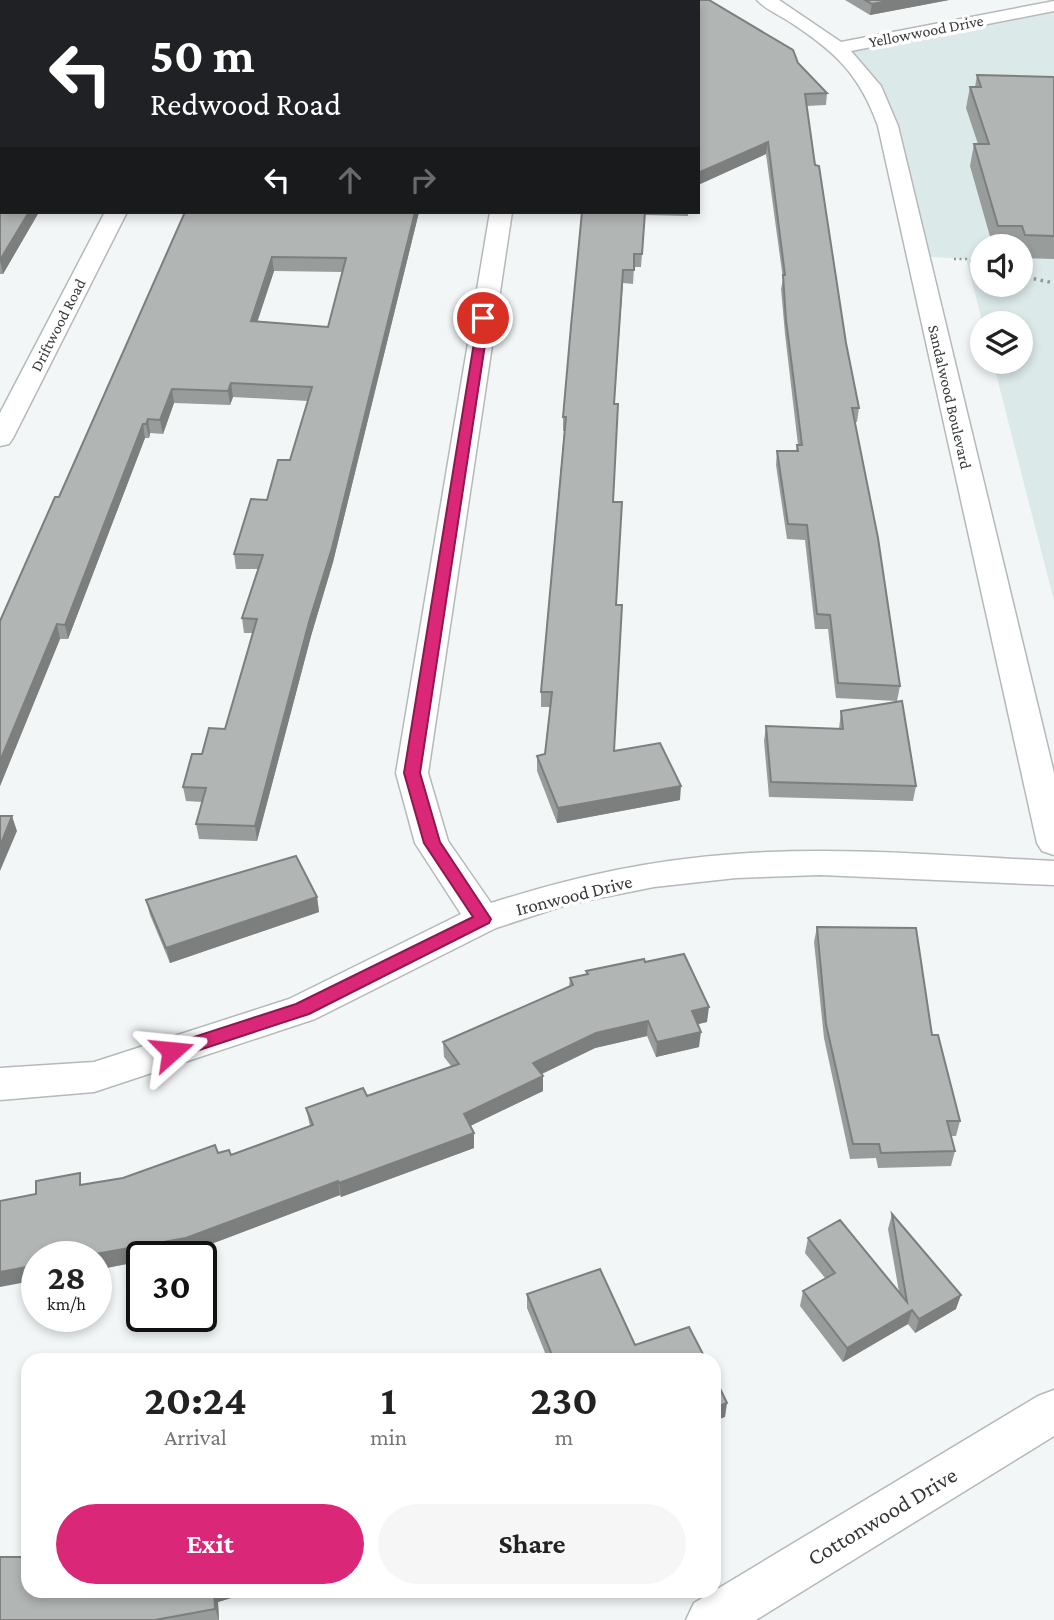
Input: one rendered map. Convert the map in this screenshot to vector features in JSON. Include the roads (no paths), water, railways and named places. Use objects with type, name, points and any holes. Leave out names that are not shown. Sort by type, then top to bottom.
[{"type":"street","name":"Sandalwood Boulevard","points":[[766,0],[803,20],[838,48],[872,88],[888,126],[1054,843]]},
{"type":"street","name":"Yellowwood Drive","points":[[838,48],[1054,6]]},
{"type":"street","name":"Driftwood Road","points":[[0,438],[115,214]]},
{"type":"street","points":[[483,919],[432,843],[412,773],[501,214]]},
{"type":"street","name":"Ironwood Drive","points":[[0,1084],[94,1077],[302,1009],[483,919],[566,892],[654,875],[736,866],[820,863],[1054,873]]},
{"type":"street","name":"Cottonwood Drive","points":[[710,1620],[1054,1411]]}]
